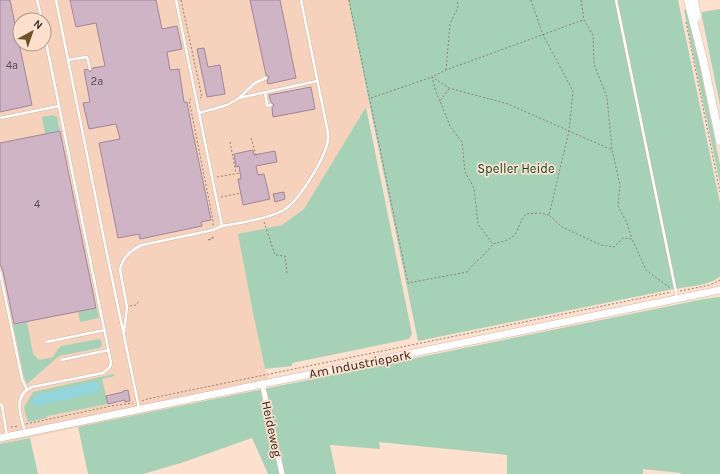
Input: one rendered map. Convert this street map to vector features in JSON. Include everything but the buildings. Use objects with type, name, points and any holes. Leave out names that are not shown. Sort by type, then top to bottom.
[{"type":"main road","points":[[688,0],[704,64],[720,141]]},
{"type":"main road","points":[[696,2],[704,64]]},
{"type":"street","name":"Am Industriepark","points":[[4,437],[139,405],[262,383],[677,300],[720,290]]},
{"type":"street","name":"Heideweg","points":[[262,383],[282,474]]},
{"type":"lane","points":[[38,0],[40,12]]},
{"type":"lane","points":[[56,0],[139,405]]},
{"type":"lane","points":[[176,0],[222,226]]},
{"type":"lane","points":[[124,335],[127,307],[120,270],[121,265],[132,250],[142,245],[213,230],[222,226],[263,218],[282,212],[294,202],[305,187],[323,156],[328,142],[327,128],[300,0]]},
{"type":"lane","points":[[616,0],[677,300]]},
{"type":"lane","points":[[25,433],[19,405],[26,390],[32,387],[103,373],[110,367],[111,363],[48,52]]},
{"type":"lane","points":[[68,60],[87,57],[90,69]]},
{"type":"lane","points":[[199,112],[227,105],[239,98],[255,83],[266,78]]},
{"type":"lane","points":[[239,98],[317,81]]},
{"type":"lane","points":[[265,92],[267,106],[271,105]]},
{"type":"lane","points":[[0,118],[59,106]]},
{"type":"lane","points":[[0,272],[22,379],[26,390]]},
{"type":"lane","points":[[46,342],[105,330]]},
{"type":"lane","points":[[61,360],[109,350]]},
{"type":"lane","points":[[0,404],[2,406],[6,428],[4,437]]},
{"type":"path","points":[[349,0],[408,283],[467,272],[477,259],[485,255],[493,244],[508,240],[517,233],[521,220],[526,214],[539,213],[549,215],[562,227],[601,245],[614,247],[622,238],[632,239]]},
{"type":"path","points":[[446,70],[450,24],[458,7],[457,0]]},
{"type":"path","points":[[531,0],[543,35],[573,91],[569,131],[549,215]]},
{"type":"path","points":[[582,0],[584,20],[593,35],[594,64],[607,97],[612,150],[620,185],[618,206],[628,223],[632,239],[646,270],[676,292]]},
{"type":"path","points":[[685,16],[720,192]]},
{"type":"path","points":[[369,98],[432,77],[446,70],[584,20]]},
{"type":"path","points":[[432,77],[449,88],[508,104],[612,150]]},
{"type":"path","points":[[432,77],[436,92],[450,126],[462,142],[465,172],[474,188],[478,224],[493,244]]},
{"type":"path","points":[[440,101],[449,88]]},
{"type":"path","points":[[251,138],[257,158]]},
{"type":"path","points":[[230,142],[236,174]]},
{"type":"path","points":[[196,149],[206,147]]},
{"type":"path","points":[[203,180],[240,173]]},
{"type":"path","points":[[207,200],[241,193]]},
{"type":"path","points":[[263,218],[275,255],[285,256],[287,273]]},
{"type":"path","points":[[208,240],[213,239],[213,237]]},
{"type":"path","points":[[6,428],[111,406],[139,405],[147,399],[710,285],[720,280]]},
{"type":"shaded area","points":[[0,0],[348,0],[370,109],[366,108],[304,209],[282,225],[239,234],[265,369],[272,386],[0,444]]},
{"type":"green space","name":"Speller Heide","points":[[348,0],[615,0],[674,289],[418,341]]},
{"type":"green space","points":[[617,0],[678,0],[720,203],[720,276],[705,284],[676,289]]},
{"type":"green space","points":[[688,9],[720,165],[720,184],[684,10]]},
{"type":"green space","points":[[720,9],[720,105],[702,12]]},
{"type":"green space","points":[[366,107],[412,334],[409,339],[292,363],[292,366],[265,369],[238,234],[282,225],[304,209]]},
{"type":"green space","points":[[52,115],[57,117],[60,131],[45,134],[42,117]]},
{"type":"green space","points":[[720,297],[720,474],[681,474],[643,469],[643,474],[507,474],[507,455],[379,442],[380,449],[330,445],[336,474],[268,474],[252,438],[181,463],[143,474],[88,474],[78,427],[704,299]]},
{"type":"green space","points":[[97,308],[99,318],[80,322],[78,312]]},
{"type":"green space","points":[[27,322],[33,354],[39,360],[53,357],[61,346],[98,339],[101,340],[102,346],[99,348],[59,356],[27,384],[24,377],[13,325]]},
{"type":"green space","points":[[114,374],[114,376],[102,379],[108,404],[47,416],[47,418],[28,422],[24,407],[33,392]]},
{"type":"green space","points":[[30,438],[38,474],[0,474],[0,444]]},
{"type":"water","points":[[94,382],[97,383],[100,388],[97,392],[37,406],[33,404],[33,399],[37,395]]}]
